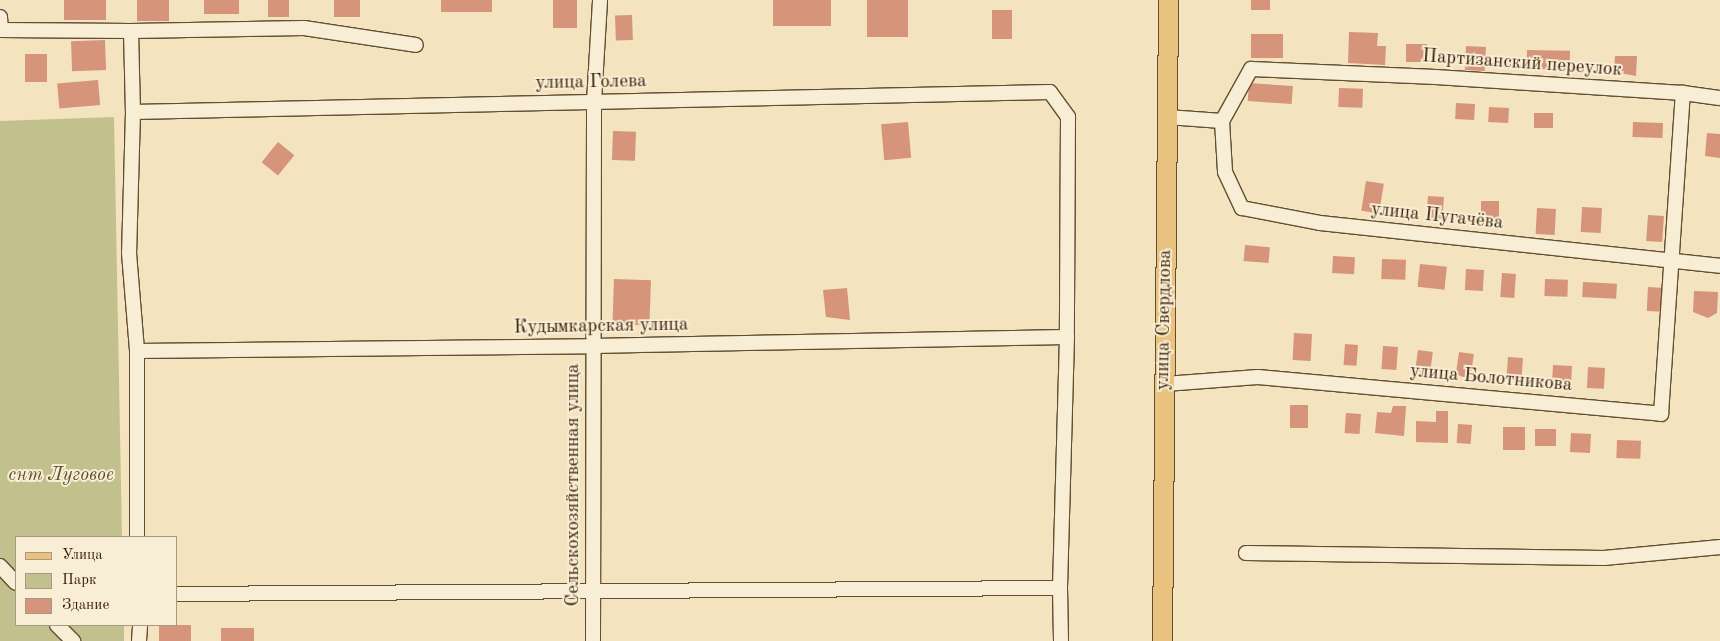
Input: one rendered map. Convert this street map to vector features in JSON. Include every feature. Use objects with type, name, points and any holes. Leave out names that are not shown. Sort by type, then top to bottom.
[{"type":"main road","name":"улица Свердлова","points":[[1162,641],[1168,0]]},
{"type":"street","name":"Сельскохозяйственная улица","points":[[593,641],[594,102],[600,0]]},
{"type":"street","points":[[0,17],[1,30],[131,31],[304,28],[416,45]]},
{"type":"street","points":[[131,31],[133,112],[129,253],[137,351],[137,536]]},
{"type":"street","name":"Партизанский переулок","points":[[1222,121],[1251,69],[1436,77],[1683,93]]},
{"type":"street","name":"улица Голева","points":[[133,112],[1050,92],[1068,117],[1067,337]]},
{"type":"street","points":[[1671,260],[1683,93],[1720,98]]},
{"type":"street","points":[[1167,117],[1222,121]]},
{"type":"street","name":"улица Пугачёва","points":[[1222,121],[1225,172],[1242,208],[1320,223],[1720,266]]},
{"type":"street","name":"улица Болотникова","points":[[1165,384],[1258,377],[1661,414],[1671,260]]},
{"type":"street","points":[[1061,641],[1060,588],[1067,337]]},
{"type":"street","name":"Кудымкарская улица","points":[[137,351],[593,346],[1067,337]]},
{"type":"street","points":[[1246,552],[1604,558],[1720,547]]},
{"type":"street","points":[[0,566],[15,582]]},
{"type":"street","points":[[178,594],[1060,588]]},
{"type":"street","points":[[58,626],[73,641]]},
{"type":"street","points":[[139,641],[140,626]]},
{"type":"green space","name":"снт Луговое","points":[[114,117],[122,536],[15,536],[15,626],[124,626],[124,641],[0,641],[0,121]]},
{"type":"building","points":[[64,0],[106,0],[106,20],[64,20]]},
{"type":"building","points":[[137,0],[169,0],[169,21],[137,21]]},
{"type":"building","points":[[204,0],[239,0],[239,14],[204,14]]},
{"type":"building","points":[[268,0],[289,0],[289,17],[268,17]]},
{"type":"building","points":[[334,0],[360,0],[360,17],[334,17]]},
{"type":"building","points":[[441,0],[492,0],[492,12],[441,12]]},
{"type":"building","points":[[553,0],[577,0],[577,28],[553,28]]},
{"type":"building","points":[[773,0],[831,0],[831,26],[773,26]]},
{"type":"building","points":[[867,0],[908,0],[908,37],[867,37]]},
{"type":"building","points":[[1251,0],[1270,0],[1270,10],[1251,10]]},
{"type":"building","points":[[992,10],[1012,10],[1012,39],[992,39]]},
{"type":"building","points":[[632,15],[633,40],[616,41],[615,16]]},
{"type":"building","points":[[1349,32],[1378,33],[1377,46],[1386,46],[1385,65],[1348,63]]},
{"type":"building","points":[[1251,34],[1283,34],[1283,58],[1251,58]]},
{"type":"building","points":[[105,40],[106,70],[72,71],[71,41]]},
{"type":"building","points":[[1406,44],[1427,44],[1427,62],[1406,62]]},
{"type":"building","points":[[1466,46],[1486,47],[1485,71],[1465,70]]},
{"type":"building","points":[[1527,50],[1570,51],[1570,70],[1527,69]]},
{"type":"building","points":[[25,54],[47,54],[47,82],[25,82]]},
{"type":"building","points":[[1615,56],[1637,56],[1636,76],[1614,72]]},
{"type":"building","points":[[98,80],[100,105],[59,108],[57,84]]},
{"type":"building","points":[[1249,83],[1293,86],[1292,104],[1248,101]]},
{"type":"building","points":[[1339,88],[1363,89],[1362,108],[1338,107]]},
{"type":"building","points":[[1456,103],[1475,104],[1474,120],[1455,119]]},
{"type":"building","points":[[1489,107],[1509,108],[1508,123],[1488,122]]},
{"type":"building","points":[[1534,113],[1553,113],[1553,128],[1534,128]]},
{"type":"building","points":[[908,122],[911,158],[884,160],[881,124]]},
{"type":"building","points":[[1633,122],[1663,123],[1662,138],[1632,137]]},
{"type":"building","points":[[613,131],[636,132],[635,161],[612,160]]},
{"type":"building","points":[[1707,133],[1720,134],[1720,158],[1705,156]]},
{"type":"building","points":[[278,142],[294,155],[278,175],[262,162]]},
{"type":"building","points":[[1366,181],[1384,184],[1379,213],[1361,211]]},
{"type":"building","points":[[1428,196],[1444,197],[1442,219],[1426,218]]},
{"type":"building","points":[[1481,201],[1499,201],[1499,220],[1481,220]]},
{"type":"building","points":[[1582,207],[1602,208],[1601,233],[1581,232]]},
{"type":"building","points":[[1537,208],[1556,209],[1555,235],[1536,234]]},
{"type":"building","points":[[1648,215],[1664,216],[1662,242],[1646,241]]},
{"type":"building","points":[[1245,245],[1270,247],[1269,263],[1244,261]]},
{"type":"building","points":[[1333,256],[1355,257],[1354,274],[1332,273]]},
{"type":"building","points":[[1382,259],[1406,260],[1405,280],[1381,279]]},
{"type":"building","points":[[1420,264],[1447,267],[1444,290],[1418,287]]},
{"type":"building","points":[[1466,269],[1484,270],[1483,291],[1465,290]]},
{"type":"building","points":[[1502,273],[1516,274],[1514,298],[1500,297]]},
{"type":"building","points":[[614,279],[651,280],[649,325],[612,324]]},
{"type":"building","points":[[1545,279],[1568,280],[1567,297],[1544,296]]},
{"type":"building","points":[[1583,282],[1617,284],[1616,299],[1582,297]]},
{"type":"building","points":[[1648,287],[1665,288],[1664,312],[1647,311]]},
{"type":"building","points":[[847,288],[850,320],[826,317],[823,290]]},
{"type":"building","points":[[1694,291],[1718,292],[1717,313],[1708,318],[1693,312]]},
{"type":"building","points":[[1294,333],[1312,334],[1311,361],[1293,360]]},
{"type":"building","points":[[1345,344],[1358,345],[1357,366],[1344,365]]},
{"type":"building","points":[[1383,346],[1398,347],[1396,370],[1381,369]]},
{"type":"building","points":[[1418,350],[1433,352],[1430,373],[1415,371]]},
{"type":"building","points":[[1459,352],[1474,354],[1471,378],[1456,376]]},
{"type":"building","points":[[1508,357],[1523,358],[1521,381],[1506,380]]},
{"type":"building","points":[[1553,365],[1572,366],[1571,387],[1552,386]]},
{"type":"building","points":[[1588,367],[1605,368],[1604,389],[1587,388]]},
{"type":"building","points":[[1290,405],[1308,405],[1308,428],[1290,428]]},
{"type":"building","points":[[1393,406],[1406,406],[1404,436],[1375,433],[1377,412],[1391,413]]},
{"type":"building","points":[[1436,411],[1448,411],[1448,443],[1416,442],[1416,421],[1436,422]]},
{"type":"building","points":[[1346,413],[1361,414],[1360,434],[1345,433]]},
{"type":"building","points":[[1458,424],[1472,425],[1471,444],[1457,443]]},
{"type":"building","points":[[1503,427],[1525,427],[1525,450],[1503,450]]},
{"type":"building","points":[[1535,429],[1556,429],[1556,446],[1535,446]]},
{"type":"building","points":[[1571,433],[1591,434],[1590,453],[1570,452]]},
{"type":"building","points":[[1617,440],[1641,441],[1640,459],[1616,458]]},
{"type":"building","points":[[191,625],[191,641],[159,641],[159,626]]},
{"type":"building","points":[[221,628],[254,628],[254,641],[221,641]]}]
